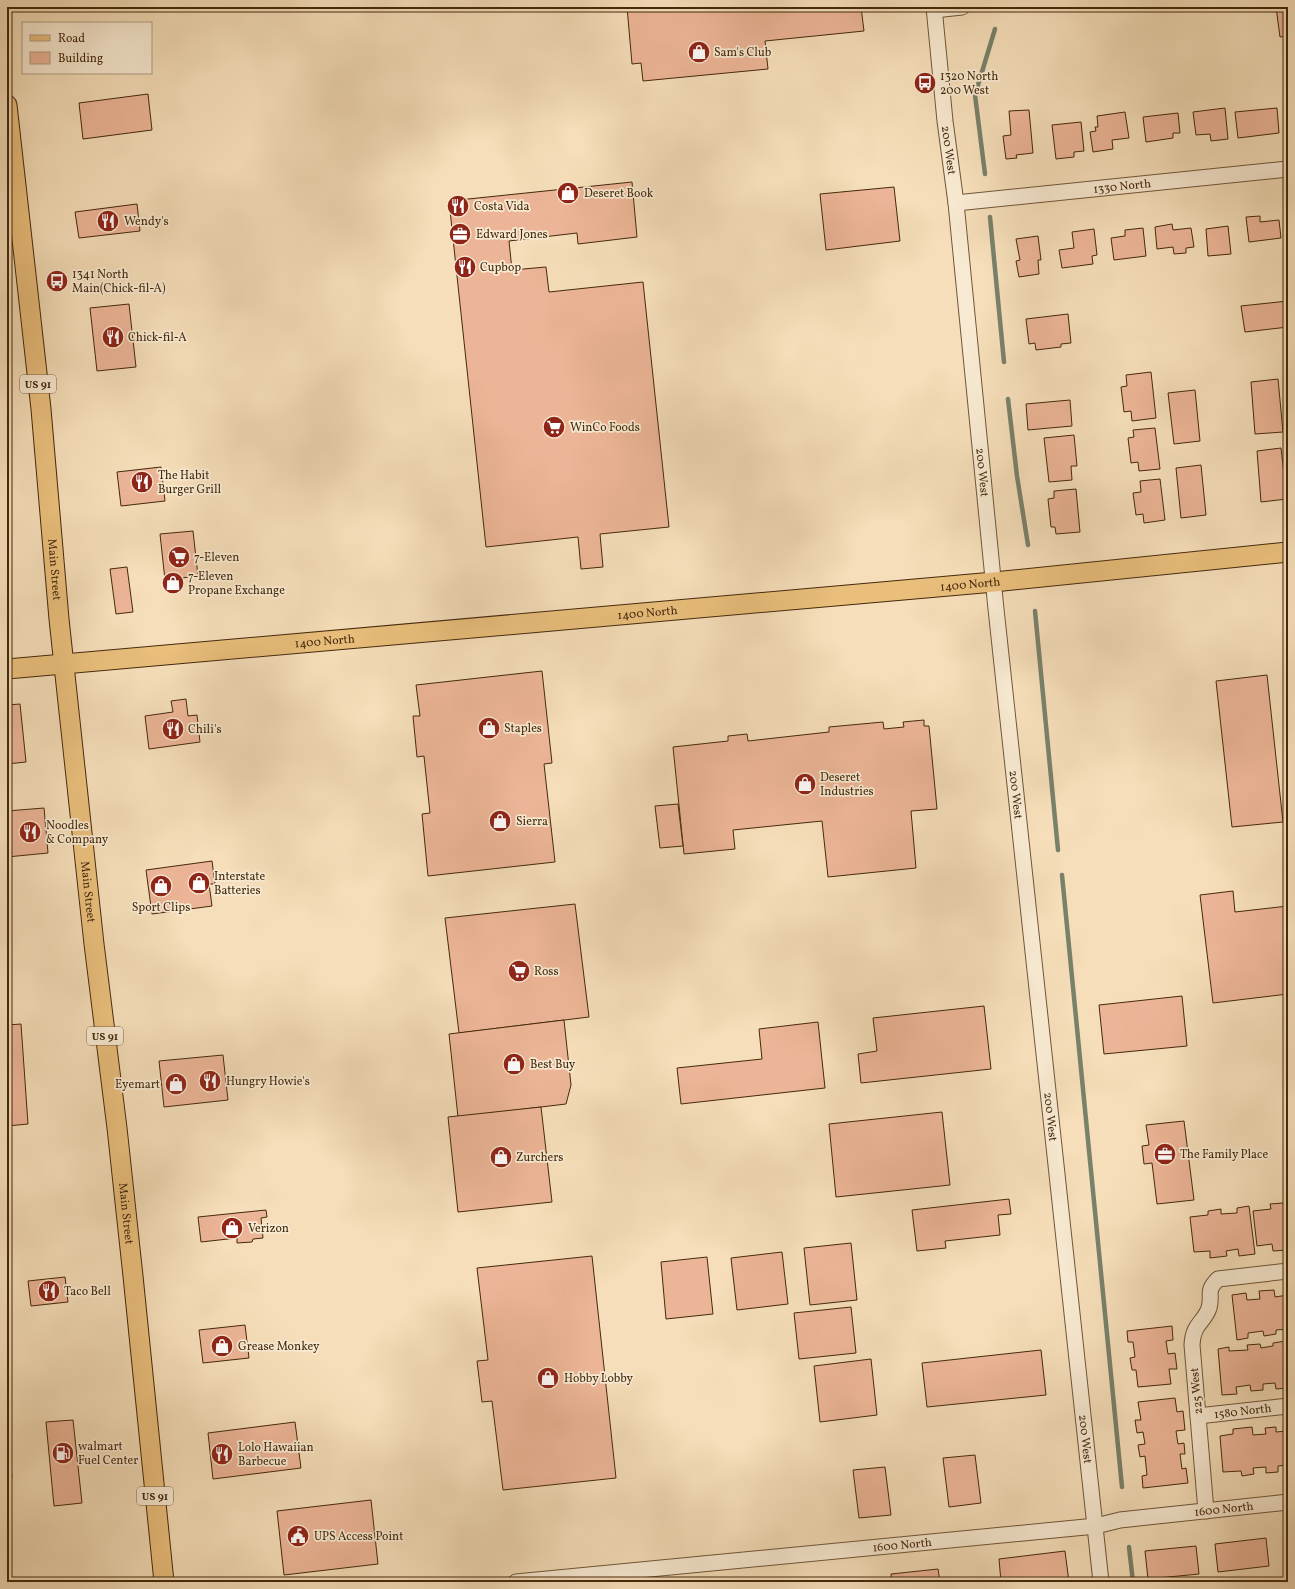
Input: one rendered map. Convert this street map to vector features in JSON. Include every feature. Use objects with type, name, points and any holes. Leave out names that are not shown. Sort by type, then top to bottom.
[{"type":"main road","name":"Main Street","points":[[7,105],[41,409],[64,663],[94,944],[116,1120],[133,1276],[164,1582]]},
{"type":"main road","name":"1400 North","points":[[7,669],[994,582],[1288,552]]},
{"type":"street","points":[[934,8],[962,7]]},
{"type":"street","name":"200 West","points":[[934,8],[945,121],[956,203],[994,582],[1101,1582]]},
{"type":"street","name":"1330 North","points":[[956,203],[1288,169]]},
{"type":"street","name":"225 West","points":[[1206,1511],[1192,1334],[1209,1307],[1209,1296],[1212,1285],[1218,1279],[1288,1271]]},
{"type":"street","name":"1580 North","points":[[1198,1416],[1288,1406]]},
{"type":"street","name":"1600 North","points":[[516,1582],[1096,1526],[1120,1520],[1288,1502]]},
{"type":"building","name":"Sam's Club","points":[[627,7],[861,7],[864,31],[765,41],[768,69],[643,81],[641,63],[632,64]]},
{"type":"building","points":[[1276,7],[1288,7],[1288,36],[1280,37]]},
{"type":"building","points":[[148,94],[152,130],[83,139],[79,103]]},
{"type":"building","points":[[1225,108],[1228,139],[1211,141],[1210,134],[1196,135],[1193,112]]},
{"type":"building","points":[[1277,108],[1279,133],[1238,138],[1235,112]]},
{"type":"building","points":[[1029,110],[1033,153],[1016,155],[1017,158],[1006,159],[1003,136],[1011,135],[1009,111]]},
{"type":"building","points":[[1125,112],[1129,138],[1112,140],[1113,149],[1093,152],[1090,132],[1096,131],[1095,127],[1098,127],[1097,116]]},
{"type":"building","points":[[1178,113],[1180,133],[1173,133],[1173,138],[1146,142],[1143,117]]},
{"type":"building","points":[[1081,122],[1084,151],[1074,152],[1074,157],[1056,159],[1052,125]]},
{"type":"building","points":[[632,182],[637,237],[578,244],[577,233],[509,241],[512,270],[546,267],[549,292],[643,282],[669,527],[600,534],[603,567],[581,569],[578,537],[486,547],[449,201]]},
{"type":"building","points":[[894,187],[900,241],[826,250],[820,194]]},
{"type":"building","name":"Wendy's","points":[[137,204],[140,231],[79,238],[75,212]]},
{"type":"building","points":[[1260,216],[1260,222],[1279,220],[1281,238],[1249,242],[1246,217]]},
{"type":"building","points":[[1172,224],[1173,230],[1191,228],[1194,247],[1186,248],[1186,253],[1174,254],[1173,247],[1157,249],[1155,227]]},
{"type":"building","points":[[1228,226],[1231,254],[1208,256],[1206,229]]},
{"type":"building","points":[[1143,228],[1146,256],[1114,260],[1111,238],[1125,236],[1125,230]]},
{"type":"building","points":[[1094,229],[1097,255],[1092,256],[1093,264],[1062,268],[1059,250],[1074,248],[1072,232]]},
{"type":"building","points":[[1038,236],[1041,260],[1038,260],[1039,274],[1019,277],[1016,261],[1020,260],[1016,239]]},
{"type":"building","points":[[1288,301],[1288,327],[1245,332],[1241,306]]},
{"type":"building","name":"Chick-fil-A","points":[[129,304],[136,367],[97,371],[90,308]]},
{"type":"building","points":[[1068,314],[1071,343],[1061,344],[1061,347],[1036,350],[1035,343],[1029,344],[1026,319]]},
{"type":"building","points":[[1151,372],[1156,418],[1132,421],[1131,411],[1124,412],[1121,387],[1127,386],[1126,375]]},
{"type":"building","points":[[1278,379],[1283,432],[1255,434],[1251,382]]},
{"type":"building","points":[[1195,390],[1200,441],[1174,444],[1168,393]]},
{"type":"building","points":[[1070,400],[1072,426],[1028,430],[1026,404]]},
{"type":"building","points":[[1155,428],[1160,469],[1139,471],[1138,462],[1131,463],[1128,438],[1134,437],[1133,430]]},
{"type":"building","points":[[1074,435],[1077,466],[1071,466],[1072,480],[1049,482],[1044,438]]},
{"type":"building","points":[[1281,448],[1287,499],[1261,502],[1257,451]]},
{"type":"building","points":[[1201,465],[1206,515],[1181,518],[1176,468]]},
{"type":"building","points":[[161,467],[165,501],[121,506],[117,472]]},
{"type":"building","points":[[1160,479],[1165,520],[1144,523],[1143,514],[1136,515],[1133,493],[1141,492],[1140,481]]},
{"type":"building","points":[[1076,489],[1080,532],[1056,534],[1055,527],[1051,527],[1048,499],[1054,498],[1054,491]]},
{"type":"building","points":[[193,531],[198,576],[165,580],[160,534]]},
{"type":"building","points":[[127,567],[133,612],[116,614],[110,569]]},
{"type":"building","points":[[542,671],[552,763],[544,764],[555,862],[428,876],[422,814],[430,813],[424,756],[417,757],[413,716],[420,716],[416,685]]},
{"type":"building","points":[[1267,675],[1283,822],[1232,827],[1216,681]]},
{"type":"building","name":"Chili's","points":[[186,699],[188,716],[197,715],[200,742],[149,749],[145,716],[173,712],[171,701]]},
{"type":"building","points":[[20,704],[26,762],[7,764],[7,705]]},
{"type":"building","points":[[924,720],[924,726],[929,726],[937,809],[911,811],[916,868],[828,877],[822,821],[733,830],[735,849],[684,854],[673,747],[728,741],[728,736],[747,734],[748,741],[829,732],[829,727],[883,722],[884,729],[904,727],[903,722]]},
{"type":"building","points":[[678,804],[683,846],[660,848],[655,806]]},
{"type":"building","points":[[44,808],[48,853],[7,857],[7,811]]},
{"type":"building","points":[[212,861],[215,884],[209,884],[212,906],[152,914],[146,870]]},
{"type":"building","points":[[1233,891],[1235,912],[1288,906],[1288,994],[1213,1003],[1200,895]]},
{"type":"building","points":[[575,904],[589,1017],[459,1033],[445,918]]},
{"type":"building","points":[[1182,996],[1187,1046],[1104,1054],[1099,1005]]},
{"type":"building","points":[[984,1006],[991,1069],[861,1083],[858,1054],[877,1051],[873,1018]]},
{"type":"building","points":[[564,1020],[571,1085],[566,1104],[458,1117],[449,1034]]},
{"type":"building","points":[[818,1022],[825,1088],[681,1104],[677,1068],[762,1059],[759,1029]]},
{"type":"building","points":[[21,1024],[28,1124],[7,1126],[7,1025]]},
{"type":"building","points":[[223,1055],[228,1100],[164,1107],[159,1061]]},
{"type":"building","points":[[541,1107],[552,1202],[458,1212],[448,1117]]},
{"type":"building","points":[[942,1112],[950,1185],[836,1197],[829,1124]]},
{"type":"building","name":"The Family Place","points":[[1184,1121],[1194,1200],[1157,1204],[1152,1163],[1144,1164],[1142,1146],[1149,1145],[1146,1125]]},
{"type":"building","points":[[1009,1199],[1011,1214],[998,1215],[1000,1235],[945,1241],[946,1248],[917,1251],[912,1210]]},
{"type":"building","points":[[1283,1203],[1284,1208],[1288,1208],[1288,1250],[1273,1251],[1272,1244],[1257,1246],[1253,1211],[1271,1209],[1270,1204]]},
{"type":"building","points":[[1249,1206],[1255,1254],[1239,1256],[1238,1249],[1226,1251],[1227,1256],[1210,1258],[1210,1251],[1194,1252],[1190,1217],[1208,1215],[1208,1211],[1221,1209],[1221,1214],[1237,1213],[1237,1208]]},
{"type":"building","points":[[266,1210],[267,1217],[261,1218],[263,1238],[253,1239],[252,1242],[237,1243],[237,1238],[201,1242],[198,1217]]},
{"type":"building","points":[[851,1243],[857,1300],[810,1305],[804,1248]]},
{"type":"building","points":[[782,1252],[788,1304],[737,1310],[731,1258]]},
{"type":"building","points":[[592,1256],[616,1478],[503,1490],[492,1401],[482,1402],[477,1361],[488,1360],[477,1268]]},
{"type":"building","points":[[707,1257],[713,1314],[666,1319],[661,1262]]},
{"type":"building","points":[[65,1277],[68,1302],[31,1306],[28,1281]]},
{"type":"building","points":[[1274,1290],[1275,1297],[1288,1295],[1288,1329],[1276,1330],[1276,1334],[1264,1336],[1263,1331],[1248,1333],[1248,1338],[1237,1340],[1232,1295],[1246,1293],[1247,1300],[1260,1299],[1259,1291]]},
{"type":"building","points":[[851,1307],[856,1353],[799,1359],[794,1313]]},
{"type":"building","points":[[245,1325],[249,1358],[203,1363],[199,1330]]},
{"type":"building","points":[[1172,1326],[1173,1340],[1166,1341],[1168,1354],[1175,1353],[1177,1369],[1169,1369],[1171,1384],[1138,1387],[1136,1370],[1132,1370],[1130,1358],[1135,1357],[1133,1342],[1128,1342],[1127,1331]]},
{"type":"building","points":[[1286,1341],[1286,1346],[1288,1345],[1288,1388],[1276,1389],[1275,1383],[1263,1384],[1263,1390],[1251,1391],[1250,1385],[1236,1387],[1237,1394],[1222,1395],[1218,1349],[1229,1347],[1229,1351],[1248,1350],[1247,1345],[1260,1344],[1261,1348],[1273,1346],[1273,1343]]},
{"type":"building","points":[[1041,1350],[1046,1395],[927,1407],[922,1363]]},
{"type":"building","points":[[871,1359],[877,1415],[820,1422],[814,1366]]},
{"type":"building","points":[[1175,1398],[1177,1412],[1183,1411],[1185,1430],[1176,1431],[1178,1444],[1184,1443],[1185,1454],[1180,1454],[1182,1469],[1186,1468],[1188,1483],[1143,1488],[1142,1476],[1147,1475],[1145,1456],[1140,1457],[1138,1445],[1145,1444],[1143,1432],[1137,1433],[1135,1420],[1141,1420],[1138,1402]]},
{"type":"building","name":"walmart Fuel Center","points":[[73,1420],[82,1503],[54,1506],[46,1422]]},
{"type":"building","points":[[295,1422],[301,1468],[213,1479],[208,1433]]},
{"type":"building","points":[[1252,1427],[1253,1435],[1266,1434],[1265,1428],[1276,1427],[1276,1432],[1288,1431],[1288,1465],[1278,1466],[1278,1472],[1266,1473],[1266,1467],[1253,1468],[1254,1474],[1242,1476],[1241,1471],[1223,1472],[1220,1436],[1233,1434],[1233,1429]]},
{"type":"building","points":[[7,1440],[12,1478],[7,1478]]},
{"type":"building","points":[[975,1455],[981,1503],[949,1507],[943,1458]]},
{"type":"building","points":[[885,1467],[891,1515],[859,1518],[853,1470]]},
{"type":"building","points":[[371,1500],[378,1564],[284,1575],[277,1511]]},
{"type":"building","points":[[1266,1538],[1269,1566],[1218,1572],[1215,1544]]},
{"type":"building","points":[[1196,1546],[1199,1574],[1148,1579],[1145,1551]]},
{"type":"building","points":[[1065,1551],[1069,1582],[1001,1582],[999,1559]]},
{"type":"building","points":[[938,1569],[940,1582],[892,1582],[891,1574]]},
{"type":"waterway","points":[[985,174],[975,95],[995,29]]},
{"type":"waterway","points":[[990,217],[1004,362]]},
{"type":"waterway","points":[[1008,399],[1017,476],[1028,545]]},
{"type":"waterway","points":[[1035,611],[1058,850]]},
{"type":"waterway","points":[[1062,875],[1122,1487]]},
{"type":"waterway","points":[[1129,1547],[1133,1582]]},
{"type":"place","name":"Sam's Club","points":[[699,52]]},
{"type":"place","name":"1320 North 200 West","points":[[925,83]]},
{"type":"place","name":"Deseret Book","points":[[568,193]]},
{"type":"place","name":"Costa Vida","points":[[458,206]]},
{"type":"place","name":"Wendy's","points":[[108,221]]},
{"type":"place","name":"Edward Jones","points":[[460,234]]},
{"type":"place","name":"Cupbop","points":[[465,267]]},
{"type":"place","name":"1341 North Main(Chick-fil-A)","points":[[57,281]]},
{"type":"place","name":"Chick-fil-A","points":[[113,337]]},
{"type":"place","name":"WinCo Foods","points":[[554,427]]},
{"type":"place","name":"The Habit Burger Grill","points":[[142,482]]},
{"type":"place","name":"7-Eleven","points":[[179,557]]},
{"type":"place","name":"7-Eleven Propane Exchange","points":[[173,583]]},
{"type":"place","name":"Staples","points":[[489,728]]},
{"type":"place","name":"Chili's","points":[[173,729]]},
{"type":"place","name":"Deseret Industries","points":[[805,784]]},
{"type":"place","name":"Sierra","points":[[500,821]]},
{"type":"place","name":"Noodles & Company","points":[[30,832]]},
{"type":"place","name":"Interstate Batteries","points":[[199,883]]},
{"type":"place","name":"Sport Clips","points":[[161,886]]},
{"type":"place","name":"Ross","points":[[519,971]]},
{"type":"place","name":"Best Buy","points":[[514,1064]]},
{"type":"place","name":"Hungry Howie's","points":[[210,1081]]},
{"type":"place","name":"Eyemart","points":[[176,1084]]},
{"type":"place","name":"The Family Place","points":[[1165,1154]]},
{"type":"place","name":"Zurchers","points":[[501,1157]]},
{"type":"place","name":"Verizon","points":[[232,1228]]},
{"type":"place","name":"Taco Bell","points":[[49,1291]]},
{"type":"place","name":"Grease Monkey","points":[[222,1346]]},
{"type":"place","name":"Hobby Lobby","points":[[548,1378]]},
{"type":"place","name":"walmart Fuel Center","points":[[63,1453]]},
{"type":"place","name":"Lolo Hawaiian Barbecue","points":[[222,1454]]},
{"type":"place","name":"UPS Access Point","points":[[298,1536]]}]
